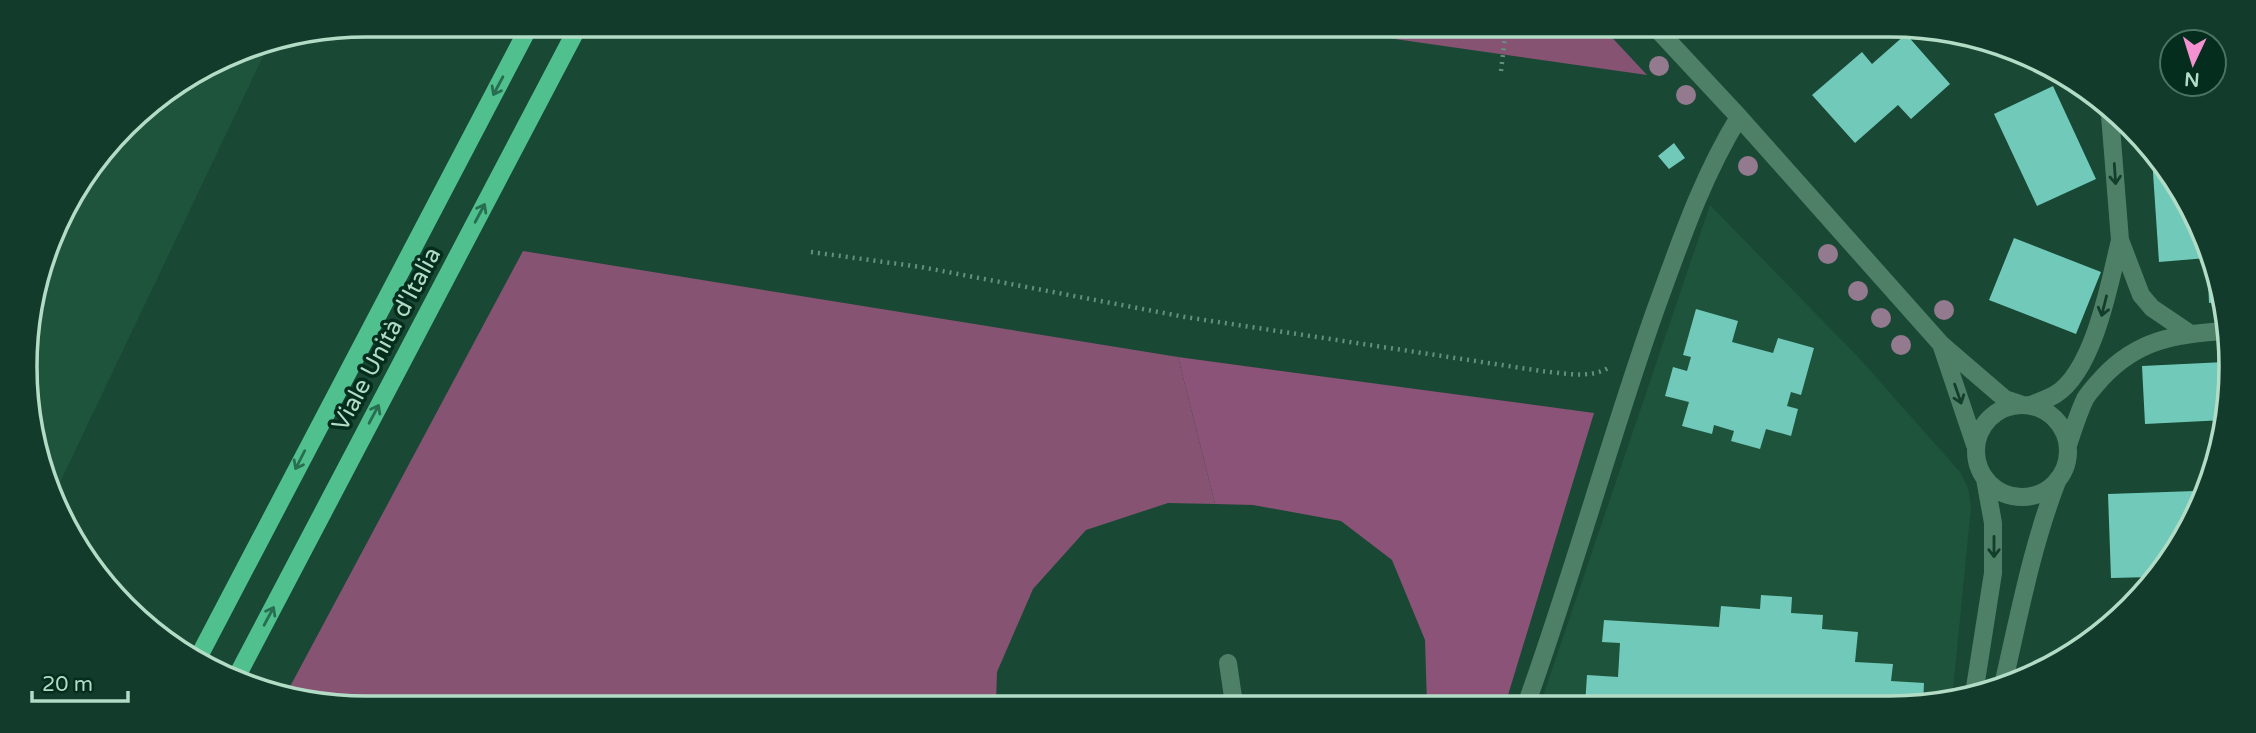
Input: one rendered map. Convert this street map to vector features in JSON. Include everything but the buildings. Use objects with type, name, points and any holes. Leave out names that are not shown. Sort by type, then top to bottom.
[{"type":"main road","name":"Viale Unità d'Italia","points":[[201,652],[524,37]]},
{"type":"main road","name":"Viale Unità d'Italia","points":[[240,671],[573,37]]},
{"type":"street","points":[[1665,37],[1740,117],[1941,344],[2005,399],[2044,410],[2056,419],[2068,445]]},
{"type":"street","points":[[1529,696],[1641,353],[1690,215],[1718,153],[1740,117]]},
{"type":"street","points":[[2110,121],[2120,240],[2141,295],[2152,308],[2189,333]]},
{"type":"street","points":[[1975,445],[1979,431],[1998,411],[2057,394],[2075,374],[2096,336],[2120,240]]},
{"type":"street","points":[[2005,675],[2045,517],[2058,479],[2065,469],[2068,445],[2086,397],[2114,364],[2157,340],[2189,333],[2217,331]]},
{"type":"street","points":[[1941,344],[1975,445],[1979,469],[1985,479],[2000,491],[2021,497],[2041,492],[2058,479]]},
{"type":"street","points":[[1975,685],[1993,573],[1993,531],[1985,479]]},
{"type":"street","points":[[1228,663],[1233,696]]},
{"type":"path","points":[[1501,71],[1505,37]]},
{"type":"path","points":[[811,252],[921,267],[1185,317],[1541,371],[1578,374],[1604,371],[1622,359],[1641,353]]},
{"type":"shaded area","points":[[1381,37],[1612,37],[1647,75]]},
{"type":"shaded area","points":[[265,53],[59,485],[43,431],[37,388],[37,345],[48,281],[71,221],[92,183],[105,166],[133,133],[149,119],[183,92],[202,81]]},
{"type":"shaded area","points":[[1710,205],[1859,358],[1960,472],[1968,488],[1971,507],[1953,690],[1911,696],[1543,696]]},
{"type":"shaded area","points":[[523,251],[1178,357],[1215,504],[1168,503],[1086,530],[1033,589],[997,672],[996,696],[345,696],[290,687]]},
{"type":"shaded area","points":[[1178,357],[1594,413],[1508,696],[1427,696],[1425,640],[1392,560],[1341,521],[1253,505],[1215,504]]}]
